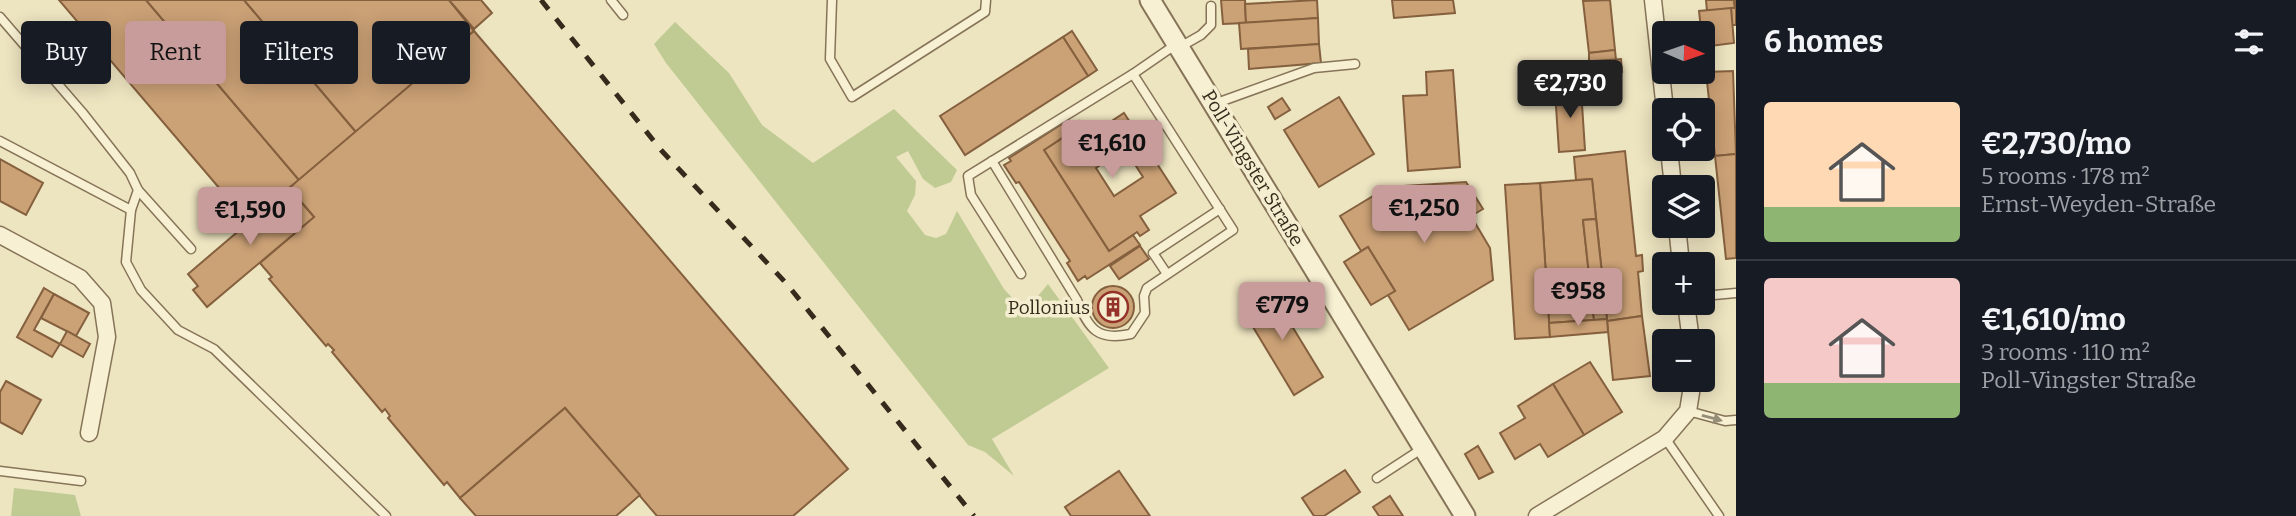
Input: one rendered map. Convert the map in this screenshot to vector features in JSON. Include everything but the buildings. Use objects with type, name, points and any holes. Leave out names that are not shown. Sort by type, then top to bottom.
[{"type":"street","name":"Poll-Vingster Straße","points":[[1150,0],[1465,516]]},
{"type":"street","points":[[1653,0],[1664,98]]},
{"type":"street","points":[[0,235],[80,278],[102,303],[107,337],[89,433]]},
{"type":"street","points":[[1537,516],[1665,439],[1688,411],[1691,392]]},
{"type":"lane","points":[[611,0],[623,15]]},
{"type":"lane","points":[[832,0],[830,59],[852,97],[985,12],[986,0]]},
{"type":"lane","points":[[1021,274],[971,195],[968,176],[1179,45],[1201,35],[1211,25],[1211,6]]},
{"type":"lane","points":[[0,17],[82,112],[130,173],[138,190],[191,249]]},
{"type":"lane","points":[[1214,104],[1314,68],[1355,64]]},
{"type":"lane","points":[[992,161],[1094,331],[1113,338],[1131,334],[1145,313],[1144,296],[1147,288],[1233,230],[1133,74]]},
{"type":"lane","points":[[0,141],[131,210]]},
{"type":"lane","points":[[138,190],[131,210],[126,262],[141,290],[178,330],[214,349],[386,516]]},
{"type":"lane","points":[[1167,274],[1153,253],[1220,209]]},
{"type":"lane","points":[[1715,295],[1736,293]]},
{"type":"lane","points":[[1688,411],[1725,421],[1736,420]]},
{"type":"lane","points":[[1665,439],[1719,516]]},
{"type":"lane","points":[[1377,478],[1423,448]]},
{"type":"lane","points":[[0,471],[81,481]]},
{"type":"green space","points":[[675,22],[729,73],[762,125],[813,163],[894,109],[957,170],[951,182],[935,188],[923,179],[908,151],[896,157],[916,181],[915,195],[907,211],[925,235],[936,238],[946,234],[957,211],[1004,289],[1016,302],[1033,302],[1048,284],[1109,368],[992,439],[1014,476],[985,452],[968,445],[666,63],[654,44]]},
{"type":"green space","points":[[14,488],[75,495],[81,516],[11,516]]},
{"type":"railway","points":[[541,0],[661,150],[786,283],[974,516]]},
{"type":"place","name":"Pollonius","points":[[1113,307]]}]
